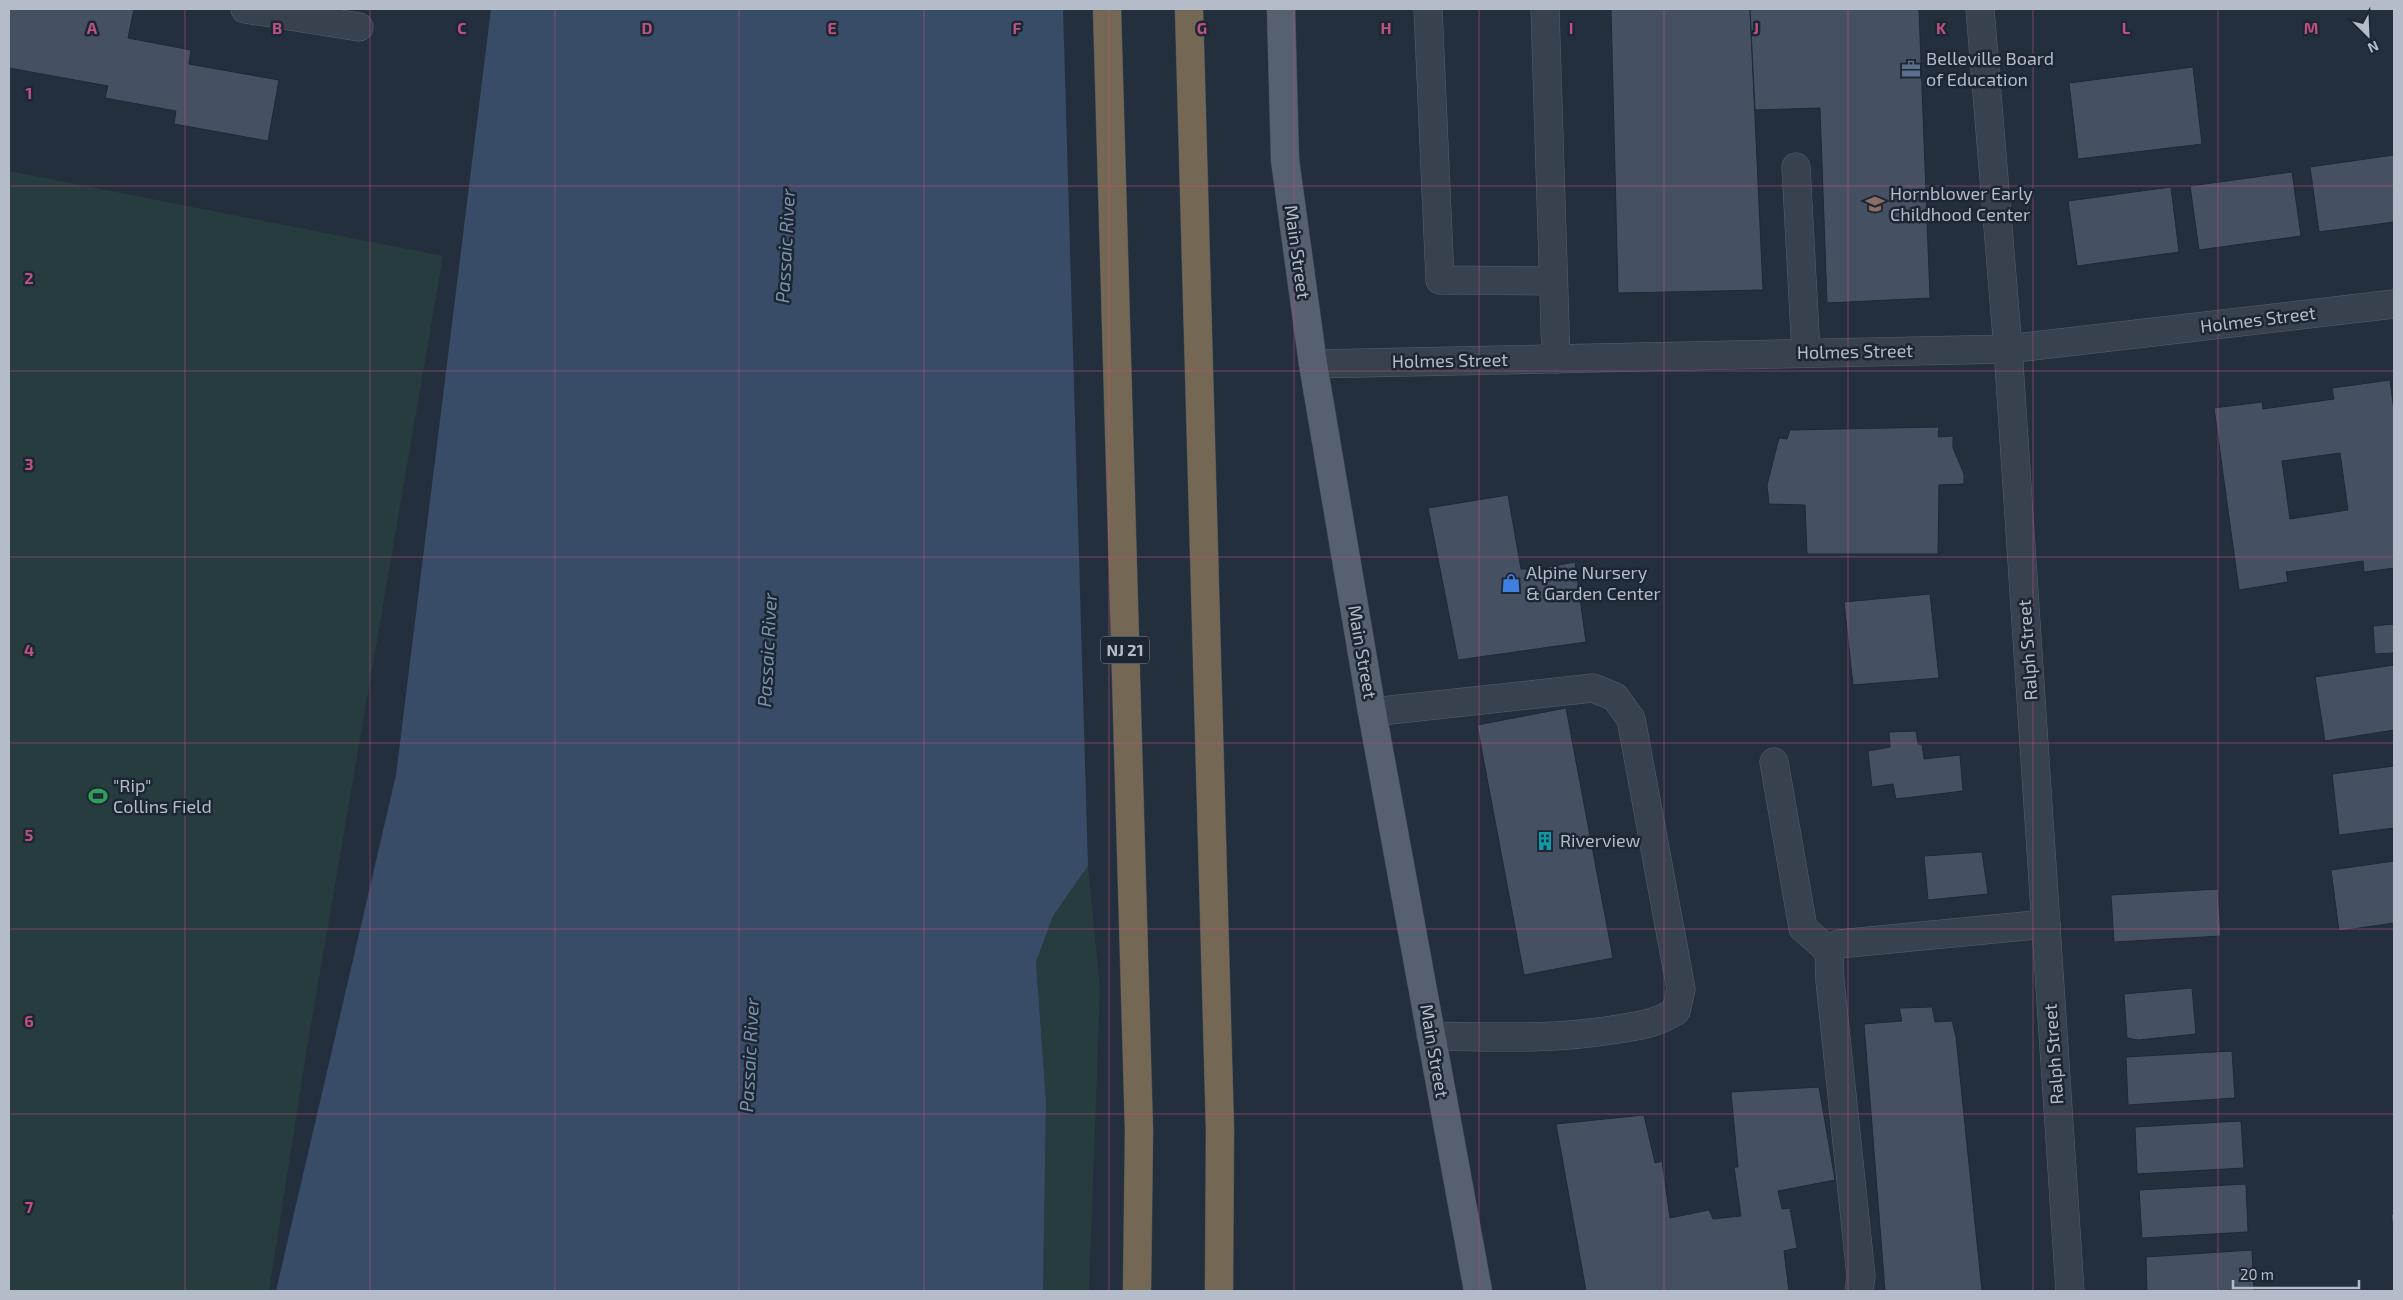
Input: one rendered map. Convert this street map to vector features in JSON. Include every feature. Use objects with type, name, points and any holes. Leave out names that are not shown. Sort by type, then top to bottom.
[{"type":"highway","name":"NJ 21","points":[[1107,9],[1139,1131],[1137,1291]]},
{"type":"highway","points":[[1189,9],[1220,1100],[1219,1291]]},
{"type":"main road","name":"Main Street","points":[[1282,9],[1285,160],[1313,364],[1372,712],[1478,1291]]},
{"type":"street","points":[[245,9],[359,27]]},
{"type":"street","points":[[1428,9],[1440,280],[1554,281]]},
{"type":"street","points":[[1545,9],[1556,359]]},
{"type":"street","name":"Ralph Street","points":[[1980,9],[2008,349],[2070,1291]]},
{"type":"street","points":[[1796,167],[1806,353]]},
{"type":"street","name":"Holmes Street","points":[[1313,364],[2008,349],[2394,304]]},
{"type":"street","points":[[1372,712],[1593,688],[1615,697],[1631,719],[1681,989],[1676,1011],[1659,1022],[1583,1035],[1549,1038],[1431,1036]]},
{"type":"street","points":[[1774,762],[1803,928],[1829,951],[1830,982],[1861,1276],[1859,1291]]},
{"type":"street","points":[[1829,951],[1839,944],[2046,924]]},
{"type":"green space","points":[[9,171],[443,256],[307,1048],[269,1291],[9,1291]]},
{"type":"green space","points":[[1088,866],[1100,989],[1089,1291],[1043,1291],[1046,1101],[1036,962],[1053,916]]},
{"type":"water","name":"Passaic River","points":[[491,9],[1063,9],[1088,866],[1053,916],[1036,962],[1046,1101],[1043,1291],[276,1291],[396,775]]},
{"type":"building","points":[[9,9],[134,9],[128,38],[191,50],[189,64],[279,80],[268,141],[174,124],[176,111],[105,98],[108,86],[9,68]]},
{"type":"building","points":[[1611,9],[1750,9],[1763,290],[1618,293]]},
{"type":"building","name":"Hornblower Early Childhood Center","points":[[1750,9],[1919,9],[1930,298],[1827,303],[1820,108],[1755,110]]},
{"type":"building","points":[[2193,67],[2202,144],[2078,159],[2069,83]]},
{"type":"building","points":[[2394,155],[2394,222],[2319,232],[2310,167]]},
{"type":"building","points":[[2292,172],[2301,236],[2199,250],[2190,186]]},
{"type":"building","points":[[2171,187],[2179,252],[2077,266],[2068,201]]},
{"type":"building","points":[[2390,380],[2394,411],[2394,568],[2364,572],[2363,561],[2286,572],[2288,582],[2239,590],[2214,408],[2262,402],[2263,409],[2334,399],[2332,388]],"holes":[[[2340,453],[2348,510],[2290,519],[2282,461]]]},
{"type":"building","points":[[1939,427],[1938,437],[1953,436],[1953,448],[1964,474],[1964,484],[1939,485],[1938,554],[1807,554],[1805,505],[1769,504],[1767,485],[1779,438],[1787,439],[1790,430]]},
{"type":"building","name":"Alpine Nursery & Garden Center","points":[[1508,495],[1521,569],[1538,569],[1575,562],[1586,642],[1458,660],[1428,508]]},
{"type":"building","points":[[1930,594],[1939,678],[1853,685],[1844,602]]},
{"type":"building","points":[[2394,624],[2394,653],[2375,654],[2373,626]]},
{"type":"building","points":[[2394,665],[2394,730],[2325,741],[2315,677]]},
{"type":"building","name":"Riverview","points":[[1566,708],[1613,958],[1524,975],[1477,725]]},
{"type":"building","points":[[1916,731],[1918,744],[1922,744],[1924,759],[1960,755],[1963,791],[1896,799],[1893,784],[1872,787],[1868,751],[1890,747],[1889,732]]},
{"type":"building","points":[[2394,766],[2394,828],[2339,835],[2332,774]]},
{"type":"building","points":[[1982,852],[1988,894],[1928,900],[1924,856]]},
{"type":"building","points":[[2394,861],[2394,923],[2339,931],[2331,870]]},
{"type":"building","points":[[2218,889],[2221,936],[2114,942],[2111,895]]},
{"type":"building","points":[[2192,988],[2196,1034],[2138,1040],[2127,1038],[2124,994]]},
{"type":"building","points":[[1932,1007],[1935,1022],[1952,1021],[1956,1037],[1982,1291],[1885,1291],[1864,1024],[1902,1021],[1899,1008]]},
{"type":"building","points":[[2232,1051],[2235,1098],[2128,1105],[2126,1057]]},
{"type":"building","points":[[1819,1087],[1835,1180],[1778,1191],[1782,1209],[1790,1208],[1797,1248],[1784,1251],[1789,1291],[1586,1291],[1556,1124],[1644,1115],[1655,1163],[1662,1161],[1670,1218],[1709,1210],[1713,1219],[1741,1216],[1734,1167],[1738,1167],[1731,1092]]},
{"type":"building","points":[[2241,1121],[2244,1168],[2137,1174],[2135,1127]]},
{"type":"building","points":[[2246,1184],[2248,1232],[2142,1238],[2139,1190]]},
{"type":"building","points":[[2391,1214],[2394,1214],[2394,1229],[2393,1229]]},
{"type":"building","points":[[2252,1250],[2254,1291],[2147,1291],[2146,1257]]},
{"type":"place","name":"Belleville Board of Education","points":[[1911,69]]},
{"type":"place","name":"Hornblower Early Childhood Center","points":[[1875,204]]},
{"type":"place","name":"Alpine Nursery & Garden Center","points":[[1511,583]]},
{"type":"place","name":"\"Rip\" Collins Field","points":[[98,796]]},
{"type":"place","name":"Riverview","points":[[1545,841]]}]
